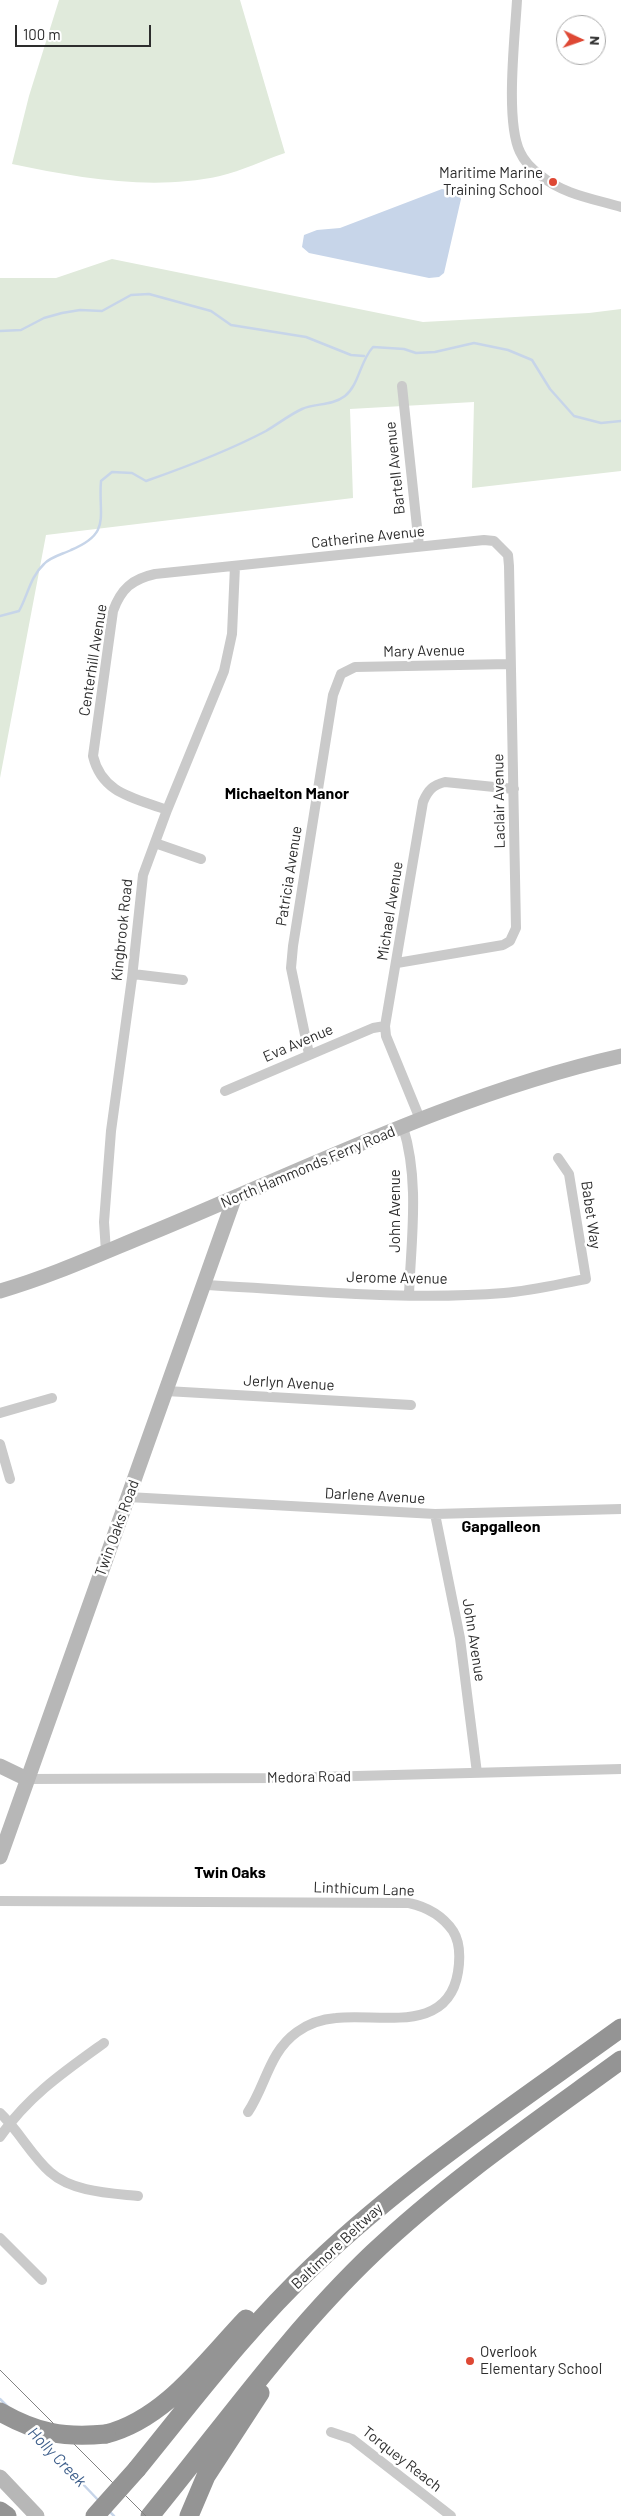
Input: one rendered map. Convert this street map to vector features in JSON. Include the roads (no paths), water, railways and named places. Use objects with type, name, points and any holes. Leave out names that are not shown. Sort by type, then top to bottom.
[{"type":"highway","name":"Baltimore Beltway","points":[[100,2516],[249,2334],[306,2273],[359,2224],[432,2166],[621,2028]]},
{"type":"highway","name":"Baltimore Beltway","points":[[150,2516],[240,2400],[295,2334],[372,2254],[444,2189],[621,2060]]},
{"type":"highway","points":[[0,2412],[19,2423],[58,2435],[106,2434],[133,2426],[161,2407],[304,2260],[389,2194],[432,2166]]},
{"type":"highway","points":[[189,2516],[206,2476],[295,2334]]},
{"type":"highway","points":[[96,2516],[138,2469]]},
{"type":"highway","points":[[0,2511],[7,2516]]},
{"type":"street","points":[[517,0],[513,114],[515,139],[520,153],[541,176],[560,187],[582,196],[621,206]]},
{"type":"street","name":"Bartell Avenue","points":[[402,386],[419,546]]},
{"type":"street","name":"Catherine Avenue","points":[[235,566],[484,540],[494,540],[501,546]]},
{"type":"street","name":"Laclair Avenue","points":[[397,963],[503,945],[514,934],[516,928],[510,664],[510,566],[508,555],[501,546]]},
{"type":"street","name":"Centerhill Avenue","points":[[167,810],[112,788],[100,776],[93,756],[113,611],[118,597],[128,585],[140,577],[235,566]]},
{"type":"street","name":"Kingbrook Road","points":[[106,1252],[104,1222],[111,1132],[133,974],[143,875],[167,810],[224,671],[232,634],[235,566]]},
{"type":"street","name":"Mary Avenue","points":[[341,674],[356,667],[510,664]]},
{"type":"street","name":"Patricia Avenue","points":[[309,1054],[291,968],[333,695],[341,674]]},
{"type":"street","name":"Michael Avenue","points":[[420,1119],[386,1036],[385,1026],[423,802],[427,792],[435,785],[445,782],[514,789]]},
{"type":"street","points":[[156,843],[201,860]]},
{"type":"street","points":[[133,974],[183,980]]},
{"type":"street","name":"Eva Avenue","points":[[225,1091],[373,1028],[385,1026]]},
{"type":"street","name":"North Hammonds Ferry Road","points":[[0,1291],[106,1252],[420,1119],[518,1083],[571,1067],[621,1056]]},
{"type":"street","name":"John Avenue","points":[[403,1127],[408,1145],[413,1188],[410,1295]]},
{"type":"street","name":"Babet Way","points":[[558,1158],[569,1174],[586,1279]]},
{"type":"street","name":"Twin Oaks Road","points":[[0,1856],[205,1285],[234,1199]]},
{"type":"street","name":"Jerome Avenue","points":[[205,1285],[410,1295],[506,1293],[586,1279]]},
{"type":"street","name":"Jerlyn Avenue","points":[[166,1391],[411,1405]]},
{"type":"street","points":[[0,1413],[52,1398]]},
{"type":"street","points":[[0,1444],[10,1479]]},
{"type":"street","name":"Darlene Avenue","points":[[128,1497],[435,1514],[621,1510]]},
{"type":"street","name":"John Avenue","points":[[435,1514],[460,1638],[477,1773]]},
{"type":"street","name":"Medora Road","points":[[0,1766],[27,1779],[281,1778],[621,1769]]},
{"type":"street","name":"Linthicum Lane","points":[[0,1901],[409,1902],[427,1907],[446,1923],[453,1932],[458,1944],[460,1960],[458,1974],[446,1998],[435,2008],[412,2017],[338,2017],[322,2020],[298,2032],[276,2052],[255,2101],[248,2112]]},
{"type":"street","points":[[0,2137],[10,2123],[52,2080],[104,2044]]},
{"type":"street","points":[[0,2113],[50,2173],[64,2182],[104,2192],[138,2196]]},
{"type":"street","points":[[0,2238],[42,2280]]},
{"type":"street","name":"Torquey Reach","points":[[331,2432],[352,2439],[451,2516]]},
{"type":"street","points":[[0,2477],[37,2516]]},
{"type":"street","points":[[0,2501],[14,2516]]},
{"type":"water","points":[[442,189],[458,192],[461,199],[444,273],[439,277],[429,278],[309,253],[302,247],[304,235],[317,230],[340,228]]},
{"type":"waterway","points":[[0,331],[21,330],[44,318],[62,313],[80,310],[102,311],[131,295],[149,294],[211,311],[231,325],[306,337],[351,355],[364,356]]},
{"type":"waterway","points":[[0,616],[19,611],[32,580],[39,569],[47,562],[84,544],[93,537],[100,523],[101,481],[112,472],[132,473],[146,481],[237,445],[266,431],[302,409],[340,399],[350,391],[365,359],[373,347],[404,349],[416,353],[435,352],[474,343],[508,350],[532,360],[550,389],[574,416],[601,423],[621,421]]},
{"type":"waterway","name":"Holly Creek","points":[[0,2399],[8,2407]]},
{"type":"waterway","name":"Holly Creek","points":[[38,2437],[100,2502]]},
{"type":"waterway","name":"Holly Creek","points":[[109,2511],[114,2516]]},
{"type":"tram line","points":[[0,2370],[146,2516]]},
{"type":"place","name":"Maritime Marine Training School","points":[[553,182]]},
{"type":"place","name":"Overlook Elementary School","points":[[470,2361]]},
{"type":"district","name":"Michaelton Manor","points":[[287,794]]},
{"type":"district","name":"Gapgalleon","points":[[501,1527]]},
{"type":"district","name":"Twin Oaks","points":[[230,1873]]}]
